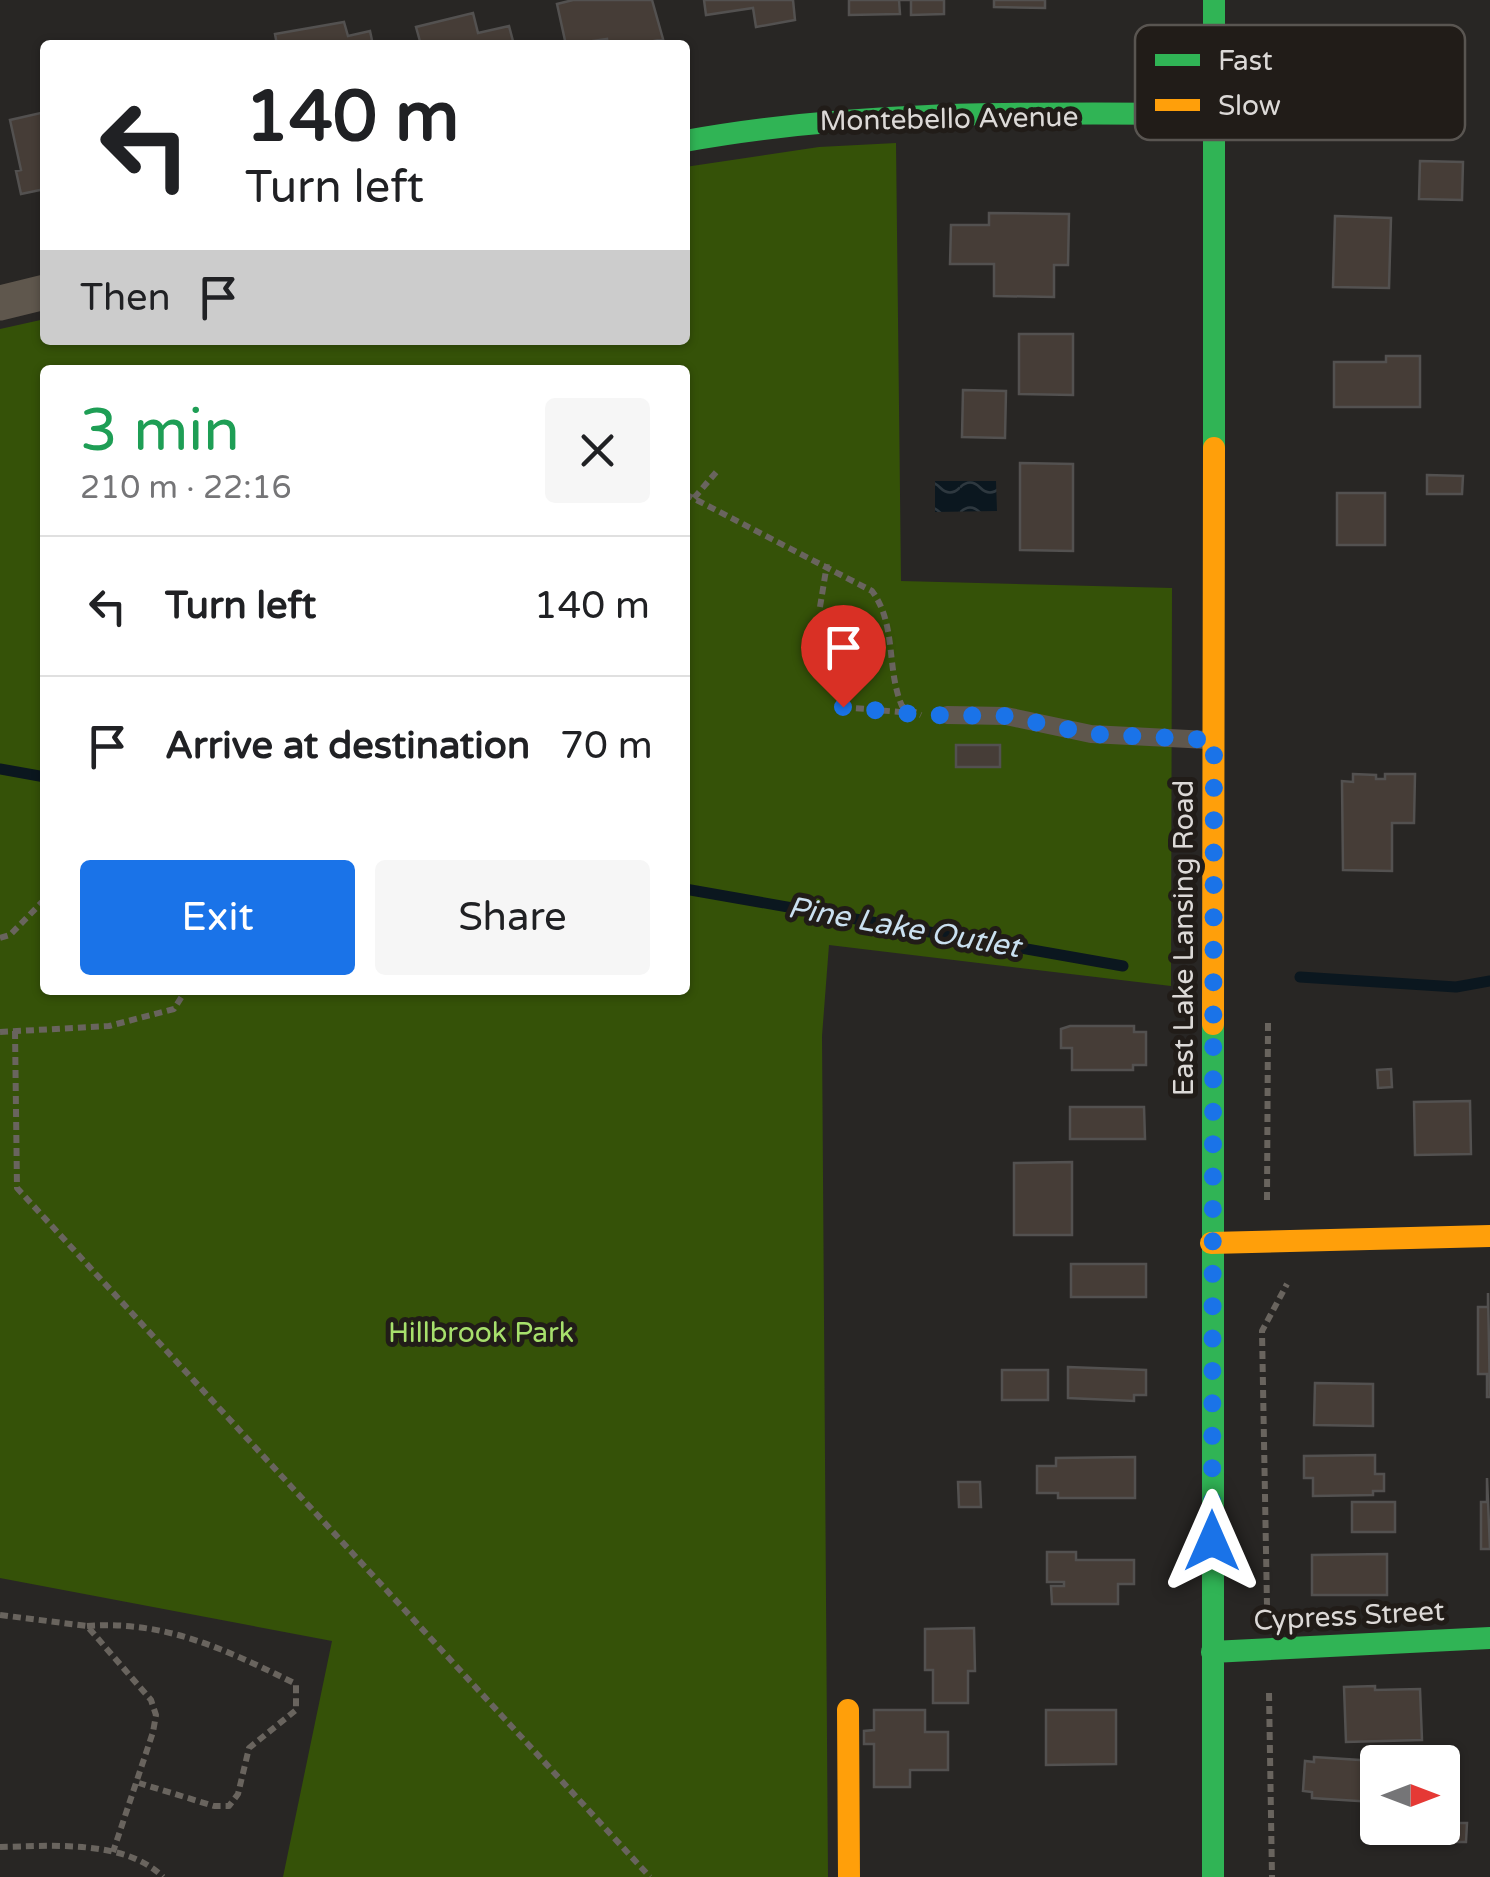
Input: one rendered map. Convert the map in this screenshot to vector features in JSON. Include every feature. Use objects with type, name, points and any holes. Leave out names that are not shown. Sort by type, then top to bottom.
[{"type":"street","name":"Montebello Avenue","points":[[690,140],[747,128],[839,118],[1135,115]]},
{"type":"street","name":"East Lake Lansing Road","points":[[1212,1877],[1214,140]]},
{"type":"street","points":[[0,303],[40,293]]},
{"type":"street","points":[[1211,1243],[1490,1236]]},
{"type":"street","name":"Cypress Street","points":[[1212,1652],[1490,1638]]},
{"type":"street","points":[[848,1710],[849,1877]]},
{"type":"lane","points":[[947,715],[1006,716],[1091,734],[1214,740]]},
{"type":"path","points":[[694,498],[718,470]]},
{"type":"path","points":[[690,496],[856,578],[880,602],[887,616],[896,693],[902,706],[912,713]]},
{"type":"path","points":[[820,607],[827,564]]},
{"type":"path","points":[[843,707],[947,715]]},
{"type":"path","points":[[0,938],[10,934],[40,905]]},
{"type":"path","points":[[0,1032],[109,1026],[174,1008],[183,995]]},
{"type":"path","points":[[1268,1023],[1267,1207],[1288,1283],[1262,1332],[1272,1877]]},
{"type":"path","points":[[15,1031],[17,1188],[650,1877]]},
{"type":"path","points":[[0,1615],[86,1626],[118,1623],[168,1630],[213,1644],[296,1684],[296,1710],[249,1748],[238,1794],[229,1806],[214,1806],[139,1783]]},
{"type":"path","points":[[86,1626],[151,1700],[156,1715],[139,1783],[113,1852]]},
{"type":"path","points":[[0,1848],[113,1852],[152,1866],[163,1877]]},
{"type":"green space","name":"Hillbrook Park","points":[[896,143],[901,581],[1172,588],[1171,986],[829,945],[822,1036],[828,1877],[283,1877],[332,1641],[0,1578],[0,329],[40,320],[40,345],[690,345],[690,166],[819,147]]},
{"type":"water","points":[[935,481],[996,481],[997,511],[935,512]]},
{"type":"building","points":[[573,0],[652,0],[663,39],[565,40],[557,4]]},
{"type":"building","points":[[704,0],[793,0],[795,20],[756,27],[753,8],[706,15]]},
{"type":"building","points":[[849,0],[899,0],[900,14],[849,15]]},
{"type":"building","points":[[911,0],[944,0],[944,14],[911,15]]},
{"type":"building","points":[[994,0],[1045,0],[1045,8],[994,7]]},
{"type":"building","points":[[473,13],[478,33],[509,26],[513,40],[420,40],[416,27]]},
{"type":"building","points":[[344,22],[348,36],[370,31],[372,40],[276,40],[275,34]]},
{"type":"building","points":[[40,113],[40,190],[21,194],[16,171],[21,170],[10,120]]},
{"type":"building","points":[[1420,161],[1463,162],[1462,200],[1419,199]]},
{"type":"building","points":[[989,213],[1069,214],[1068,265],[1054,265],[1054,297],[994,296],[994,264],[950,264],[951,225],[989,225]]},
{"type":"building","points":[[1335,216],[1391,218],[1389,288],[1333,287]]},
{"type":"building","points":[[1019,334],[1073,334],[1073,395],[1019,394]]},
{"type":"building","points":[[1386,356],[1420,356],[1420,407],[1334,407],[1334,362],[1386,362]]},
{"type":"building","points":[[963,390],[1006,391],[1005,438],[962,437]]},
{"type":"building","points":[[1020,463],[1073,464],[1073,551],[1020,550]]},
{"type":"building","points":[[1427,475],[1463,476],[1462,494],[1427,494]]},
{"type":"building","points":[[1337,493],[1385,493],[1385,545],[1337,545]]},
{"type":"building","points":[[956,745],[1000,745],[1000,767],[956,767]]},
{"type":"building","points":[[1353,774],[1385,779],[1385,774],[1415,774],[1414,823],[1392,823],[1392,871],[1343,870],[1342,781],[1353,782]]},
{"type":"building","points":[[1134,1026],[1134,1032],[1146,1032],[1146,1065],[1133,1065],[1133,1070],[1072,1070],[1072,1048],[1061,1048],[1061,1029]]},
{"type":"building","points":[[1391,1069],[1392,1087],[1378,1088],[1377,1070]]},
{"type":"building","points":[[1470,1101],[1471,1154],[1415,1155],[1414,1102]]},
{"type":"building","points":[[1070,1107],[1144,1107],[1145,1139],[1070,1139]]},
{"type":"building","points":[[1072,1162],[1072,1235],[1014,1235],[1014,1163]]},
{"type":"building","points":[[1071,1264],[1146,1264],[1146,1297],[1071,1297]]},
{"type":"building","points":[[1488,1293],[1490,1397],[1487,1374],[1478,1374],[1478,1307],[1488,1307]]},
{"type":"building","points":[[1068,1367],[1146,1370],[1146,1395],[1134,1395],[1134,1401],[1068,1398]]},
{"type":"building","points":[[1002,1370],[1048,1370],[1048,1400],[1002,1400]]},
{"type":"building","points":[[1315,1383],[1373,1384],[1373,1426],[1314,1425]]},
{"type":"building","points":[[1375,1455],[1375,1474],[1384,1474],[1384,1491],[1373,1491],[1373,1495],[1313,1496],[1313,1478],[1304,1478],[1304,1456]]},
{"type":"building","points":[[1135,1457],[1135,1498],[1058,1498],[1058,1493],[1037,1493],[1037,1466],[1056,1466],[1056,1458]]},
{"type":"building","points":[[1487,1478],[1490,1549],[1481,1549],[1481,1502],[1487,1502]]},
{"type":"building","points":[[958,1482],[980,1482],[981,1507],[959,1507]]},
{"type":"building","points":[[1352,1502],[1395,1502],[1395,1532],[1352,1532]]},
{"type":"building","points":[[1047,1552],[1076,1552],[1076,1560],[1134,1560],[1134,1584],[1118,1584],[1118,1604],[1052,1604],[1051,1586],[1064,1586],[1064,1582],[1047,1582]]},
{"type":"building","points":[[1387,1554],[1387,1595],[1312,1595],[1312,1555]]},
{"type":"building","points":[[974,1628],[975,1671],[968,1671],[968,1703],[933,1703],[933,1670],[925,1670],[925,1629]]},
{"type":"building","points":[[1375,1686],[1375,1690],[1420,1689],[1422,1740],[1346,1742],[1344,1687]]},
{"type":"building","points":[[874,1710],[925,1710],[925,1732],[948,1732],[948,1770],[910,1770],[910,1787],[874,1787],[874,1744],[864,1744],[864,1731],[874,1730]]},
{"type":"building","points":[[1046,1710],[1116,1710],[1116,1764],[1046,1765]]},
{"type":"building","points":[[1314,1757],[1360,1760],[1360,1801],[1312,1798],[1312,1792],[1303,1791],[1305,1761],[1314,1762]]},
{"type":"building","points":[[1460,1823],[1467,1823],[1466,1842],[1460,1842]]},
{"type":"waterway","name":"Pine Lake Outlet","points":[[0,769],[40,776]]},
{"type":"waterway","name":"Pine Lake Outlet","points":[[690,890],[1123,966]]},
{"type":"waterway","name":"Pine Lake Outlet","points":[[1300,977],[1456,987],[1490,981]]},
{"type":"traffic: fast","points":[[1214,0],[1214,25]]},
{"type":"traffic: fast","points":[[690,140],[883,118],[1135,114]]},
{"type":"traffic: fast","points":[[1214,140],[1214,448]]},
{"type":"traffic: fast","points":[[1213,1024],[1213,1877]]},
{"type":"traffic: fast","points":[[1212,1652],[1490,1638]]},
{"type":"traffic: slow","points":[[1213,1024],[1214,448]]},
{"type":"traffic: slow","points":[[1211,1243],[1490,1236]]},
{"type":"traffic: slow","points":[[848,1710],[849,1877]]},
{"type":"route","points":[[843,707],[923,715],[1006,716],[1091,734],[1214,740],[1212,1541]]}]
